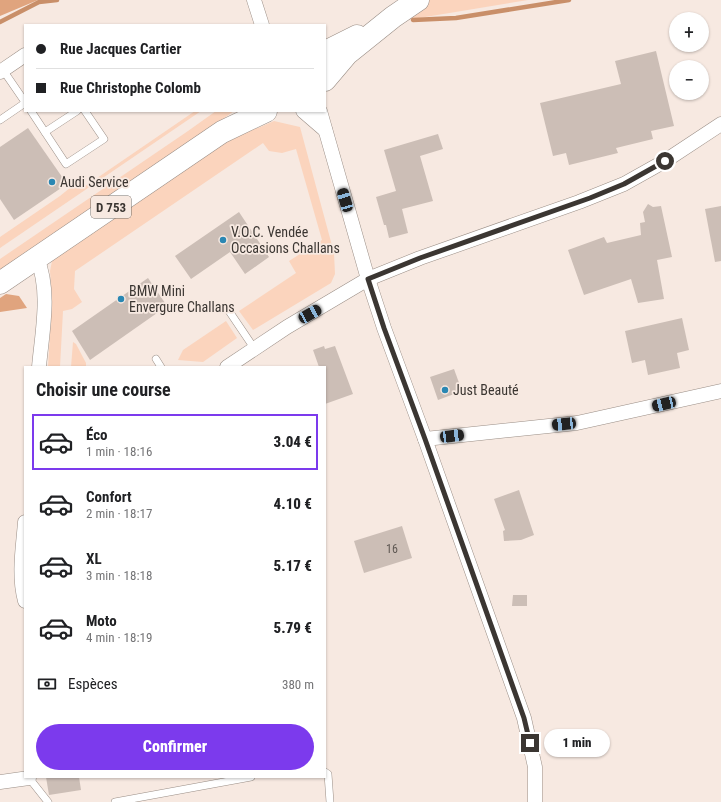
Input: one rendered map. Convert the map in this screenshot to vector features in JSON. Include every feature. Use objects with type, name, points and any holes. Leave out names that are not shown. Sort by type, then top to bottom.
[{"type":"main road","points":[[326,79],[347,54],[393,17],[418,0]]},
{"type":"main road","points":[[326,52],[393,17]]},
{"type":"main road","name":"D 753","points":[[222,132],[241,112]]},
{"type":"main road","name":"D 753","points":[[0,283],[222,132],[264,112]]},
{"type":"street","points":[[254,0],[262,24]]},
{"type":"street","points":[[1,71],[24,56]]},
{"type":"street","points":[[304,112],[325,131]]},
{"type":"street","points":[[320,112],[368,279],[384,328],[524,718],[535,767],[535,802]]},
{"type":"street","points":[[228,366],[287,327],[368,279],[420,258],[579,202],[624,184],[665,161],[721,124]]},
{"type":"street","points":[[37,258],[40,265],[44,286],[39,366]]},
{"type":"street","points":[[425,439],[577,423],[721,391]]},
{"type":"street","points":[[24,532],[20,571],[24,597]]},
{"type":"street","points":[[0,782],[29,778]]},
{"type":"lane","points":[[1,71],[24,101]]},
{"type":"lane","points":[[0,120],[24,103]]},
{"type":"lane","points":[[32,112],[66,164],[104,140],[86,112]]},
{"type":"lane","points":[[45,132],[75,112]]},
{"type":"lane","points":[[229,311],[254,348]]},
{"type":"lane","points":[[156,360],[160,366]]},
{"type":"lane","points":[[326,773],[328,774],[330,802]]},
{"type":"lane","points":[[29,778],[48,802]]},
{"type":"lane","points":[[115,802],[246,778]]},
{"type":"shaded area","points":[[0,0],[38,0],[0,16]]},
{"type":"shaded area","points":[[427,0],[528,0],[401,21]]},
{"type":"shaded area","points":[[194,112],[200,112],[0,248],[0,237],[60,196],[76,183],[81,189]]},
{"type":"shaded area","points":[[215,112],[233,112],[180,150],[0,273],[0,259]]},
{"type":"shaded area","points":[[274,121],[300,127],[334,253],[335,274],[331,283],[253,330],[239,311],[296,273],[289,261],[322,240],[296,149],[282,153],[269,151],[263,143],[75,271],[74,289],[82,302],[72,309],[63,311],[60,366],[48,366],[52,299],[50,271],[53,256],[242,129],[258,128]]},
{"type":"shaded area","points":[[6,294],[19,296],[27,308],[0,312],[0,298]]},
{"type":"shaded area","points":[[226,321],[237,338],[203,362],[178,360],[183,350]]},
{"type":"shaded area","points":[[73,342],[76,344],[86,363],[86,366],[71,366]]},
{"type":"building","points":[[656,51],[674,126],[651,131],[653,139],[616,148],[618,153],[569,165],[566,153],[553,156],[540,103],[621,84],[615,61]]},
{"type":"building","points":[[28,128],[67,184],[14,220],[0,199],[0,147]]},
{"type":"building","points":[[438,134],[443,149],[420,156],[433,201],[402,209],[408,233],[389,238],[376,197],[396,191],[384,150]]},
{"type":"building","points":[[648,204],[653,207],[661,206],[672,257],[657,260],[664,299],[638,303],[631,279],[584,295],[568,250],[604,237],[607,243],[641,235],[640,223],[645,222],[643,212]]},
{"type":"building","points":[[721,206],[721,261],[715,262],[705,209]]},
{"type":"building","points":[[239,212],[269,257],[245,274],[230,252],[191,279],[175,256]]},
{"type":"building","points":[[148,278],[167,306],[90,360],[72,331]]},
{"type":"building","points":[[682,318],[689,350],[677,353],[680,368],[648,375],[645,360],[632,363],[625,331]]},
{"type":"building","points":[[324,346],[325,349],[335,346],[353,394],[326,404],[326,366],[319,366],[313,350]]},
{"type":"building","points":[[454,369],[462,391],[438,400],[430,377]]},
{"type":"building","points":[[519,490],[534,535],[521,540],[504,541],[503,531],[505,530],[494,499]]},
{"type":"building","points":[[402,526],[412,558],[364,573],[354,541]]},
{"type":"building","points":[[513,595],[527,595],[527,606],[512,606]]},
{"type":"building","points":[[46,778],[79,778],[81,790],[49,795]]},
{"type":"waterway","points":[[0,22],[39,2],[57,0]]},
{"type":"waterway","points":[[413,20],[456,18],[569,0]]},
{"type":"place","name":"Audi Service","points":[[52,182]]},
{"type":"place","name":"V.O.C. Vendée Occasions Challans","points":[[223,240]]},
{"type":"place","name":"BMW Mini Envergure Challans","points":[[121,299]]},
{"type":"place","name":"Just Beauté","points":[[445,390]]},
{"type":"route","points":[[530,743],[524,718],[384,328],[368,279],[420,258],[590,198],[624,184],[665,161]]}]
